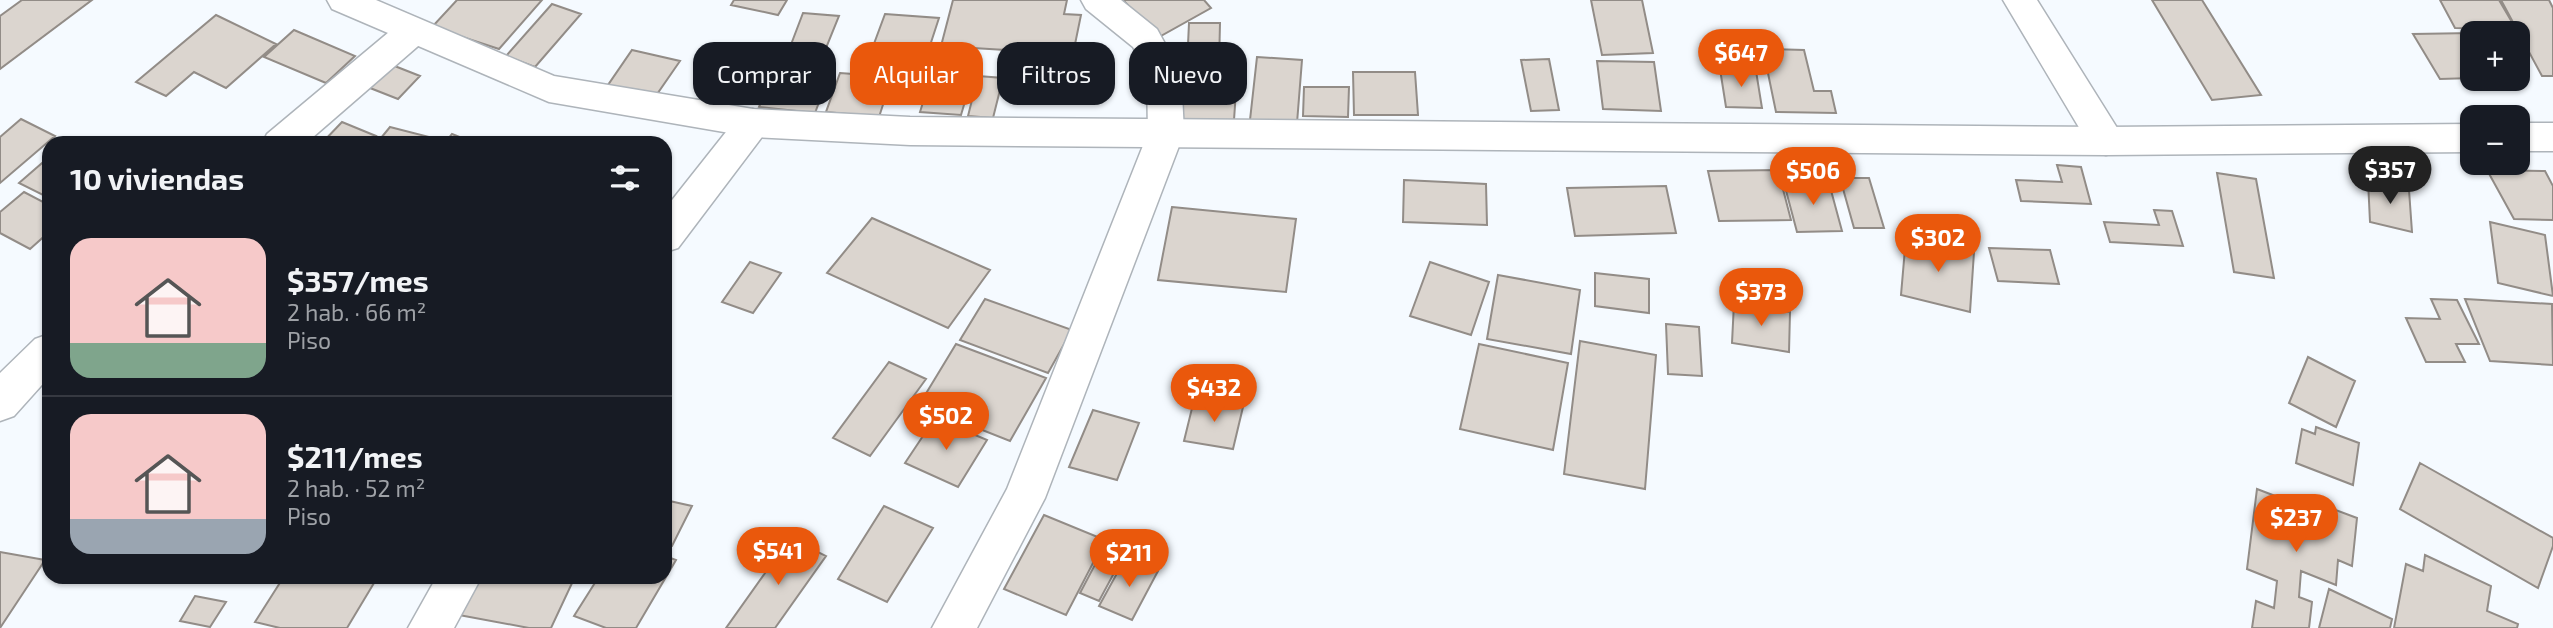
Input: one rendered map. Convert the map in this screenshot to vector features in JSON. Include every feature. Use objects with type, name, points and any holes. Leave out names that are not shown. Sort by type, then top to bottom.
[{"type":"main road","points":[[344,0],[549,89],[753,123],[910,131],[2106,141],[2460,138]]},
{"type":"main road","points":[[954,628],[1024,498],[1166,133],[1164,73],[1144,38],[1098,0]]},
{"type":"main road","points":[[2020,0],[2106,141]]},
{"type":"main road","points":[[289,136],[413,31]]},
{"type":"main road","points":[[672,228],[753,123]]},
{"type":"main road","points":[[2530,138],[2553,137]]},
{"type":"main road","points":[[3,394],[42,358]]},
{"type":"main road","points":[[430,628],[456,584]]},
{"type":"building","points":[[22,0],[92,0],[0,69],[0,16]]},
{"type":"building","points":[[457,0],[542,0],[499,49],[432,27]]},
{"type":"building","points":[[734,0],[787,0],[778,15],[731,5]]},
{"type":"building","points":[[953,0],[1067,0],[1064,14],[1081,15],[1075,42],[997,42],[997,49],[983,49],[983,42],[942,42]]},
{"type":"building","points":[[1123,0],[1204,0],[1211,8],[1159,37]]},
{"type":"building","points":[[1591,0],[1642,0],[1653,53],[1602,55]]},
{"type":"building","points":[[2152,0],[2202,0],[2261,95],[2212,100]]},
{"type":"building","points":[[2440,0],[2499,0],[2511,21],[2460,21],[2460,28],[2455,28]]},
{"type":"building","points":[[2501,0],[2549,0],[2553,8],[2553,76],[2542,76],[2530,54],[2530,21],[2512,21]]},
{"type":"building","points":[[552,4],[581,14],[535,67],[506,56]]},
{"type":"building","points":[[803,13],[839,16],[828,42],[792,42]]},
{"type":"building","points":[[885,14],[939,18],[931,42],[875,42]]},
{"type":"building","points":[[216,15],[276,44],[226,88],[194,72],[166,96],[136,82]]},
{"type":"building","points":[[1189,23],[1220,23],[1220,42],[1188,42]]},
{"type":"building","points":[[294,30],[355,56],[326,83],[264,57]]},
{"type":"building","points":[[2460,33],[2460,78],[2440,79],[2413,34]]},
{"type":"building","points":[[1763,49],[1804,50],[1814,91],[1831,91],[1836,113],[1776,112]]},
{"type":"building","points":[[632,50],[680,61],[655,97],[608,85]]},
{"type":"building","points":[[1257,57],[1302,60],[1297,123],[1250,120]]},
{"type":"building","points":[[1549,59],[1559,110],[1531,111],[1521,60]]},
{"type":"building","points":[[1597,61],[1654,62],[1661,111],[1603,109]]},
{"type":"building","points":[[387,63],[420,76],[398,99],[365,86]]},
{"type":"building","points":[[1720,69],[1756,71],[1762,108],[1726,107]]},
{"type":"building","points":[[1353,72],[1415,72],[1418,115],[1354,115]]},
{"type":"building","points":[[840,73],[850,74],[850,105],[883,105],[879,117],[826,112],[829,105],[836,105],[836,84]]},
{"type":"building","points":[[983,76],[997,78],[997,102],[993,118],[968,116],[971,105],[983,105]]},
{"type":"building","points":[[1304,87],[1349,87],[1348,117],[1303,116]]},
{"type":"building","points":[[760,105],[818,105],[815,113],[759,107]]},
{"type":"building","points":[[922,105],[964,105],[961,115],[920,112]]},
{"type":"building","points":[[1181,105],[1235,105],[1234,120],[1180,120]]},
{"type":"building","points":[[21,119],[55,136],[42,136],[42,147],[0,183],[0,137]]},
{"type":"building","points":[[342,122],[376,136],[329,136]]},
{"type":"building","points":[[390,127],[425,136],[383,136]]},
{"type":"building","points":[[42,163],[42,194],[19,183]]},
{"type":"building","points":[[2057,165],[2081,167],[2091,204],[2021,201],[2016,180],[2062,182]]},
{"type":"building","points":[[1778,170],[1791,220],[1719,221],[1708,171]]},
{"type":"building","points":[[2530,171],[2545,171],[2553,186],[2553,220],[2514,219],[2490,175],[2530,175]]},
{"type":"building","points":[[2217,173],[2256,179],[2274,278],[2234,272]]},
{"type":"building","points":[[1840,178],[1869,178],[1884,228],[1854,228]]},
{"type":"building","points":[[1404,180],[1486,184],[1487,225],[1403,222]]},
{"type":"building","points":[[2368,180],[2409,190],[2412,232],[2370,222]]},
{"type":"building","points":[[1784,183],[1829,183],[1842,231],[1797,232]]},
{"type":"building","points":[[1666,186],[1676,233],[1575,236],[1567,188]]},
{"type":"building","points":[[24,192],[42,201],[42,238],[30,249],[0,233],[0,212]]},
{"type":"building","points":[[1172,207],[1296,219],[1286,292],[1158,280]]},
{"type":"building","points":[[2154,210],[2172,211],[2183,246],[2110,242],[2104,222],[2159,225]]},
{"type":"building","points":[[872,218],[990,270],[948,328],[827,273]]},
{"type":"building","points":[[2490,222],[2545,235],[2553,296],[2498,283]]},
{"type":"building","points":[[1906,237],[1974,252],[1970,312],[1901,295]]},
{"type":"building","points":[[1989,248],[2050,250],[2059,284],[1998,281]]},
{"type":"building","points":[[750,262],[781,273],[753,313],[722,302]]},
{"type":"building","points":[[1430,262],[1489,282],[1471,335],[1410,316]]},
{"type":"building","points":[[1595,273],[1649,279],[1649,313],[1595,306]]},
{"type":"building","points":[[1498,275],[1580,290],[1571,354],[1487,339]]},
{"type":"building","points":[[985,299],[1072,330],[1048,373],[960,340]]},
{"type":"building","points":[[2431,299],[2457,300],[2479,344],[2456,344],[2465,362],[2426,362],[2406,318],[2440,319]]},
{"type":"building","points":[[2465,299],[2552,304],[2553,365],[2490,361]]},
{"type":"building","points":[[1734,303],[1790,312],[1789,352],[1732,343]]},
{"type":"building","points":[[1666,324],[1699,327],[1702,376],[1668,374]]},
{"type":"building","points":[[1580,341],[1656,355],[1645,489],[1564,474]]},
{"type":"building","points":[[956,344],[1046,378],[1010,441],[919,405]]},
{"type":"building","points":[[1479,344],[1568,363],[1553,450],[1460,429]]},
{"type":"building","points":[[2308,357],[2355,381],[2336,427],[2289,403]]},
{"type":"building","points":[[889,362],[926,379],[870,456],[833,438]]},
{"type":"building","points":[[1194,400],[1243,407],[1233,449],[1184,441]]},
{"type":"building","points":[[1093,410],[1139,423],[1117,480],[1069,467]]},
{"type":"building","points":[[935,418],[987,440],[958,487],[905,463]]},
{"type":"building","points":[[2316,427],[2359,443],[2353,485],[2296,463],[2302,429],[2315,434]]},
{"type":"building","points":[[2420,463],[2553,538],[2553,546],[2538,588],[2400,509]]},
{"type":"building","points":[[2257,489],[2317,512],[2317,503],[2357,518],[2352,566],[2338,560],[2336,585],[2301,571],[2299,597],[2312,602],[2309,628],[2252,628],[2256,601],[2274,608],[2277,581],[2247,569]]},
{"type":"building","points":[[672,502],[692,506],[672,546]]},
{"type":"building","points":[[884,506],[933,528],[887,602],[838,579]]},
{"type":"building","points":[[1044,515],[1105,540],[1066,615],[1004,589]]},
{"type":"building","points":[[790,538],[826,556],[775,628],[726,628]]},
{"type":"building","points":[[1108,540],[1127,549],[1099,601],[1080,593]]},
{"type":"building","points":[[0,552],[42,559],[42,565],[0,628]]},
{"type":"building","points":[[2425,555],[2491,586],[2487,611],[2518,624],[2517,628],[2394,628],[2406,564],[2423,571]]},
{"type":"building","points":[[1126,557],[1158,571],[1132,620],[1099,606]]},
{"type":"building","points":[[279,584],[373,584],[347,628],[280,628],[255,622]]},
{"type":"building","points":[[475,584],[572,584],[551,628],[529,628],[459,615]]},
{"type":"building","points":[[594,584],[662,584],[636,628],[606,628],[574,616]]},
{"type":"building","points":[[2329,589],[2392,619],[2390,628],[2319,628]]},
{"type":"building","points":[[195,596],[226,602],[210,627],[180,621]]}]
